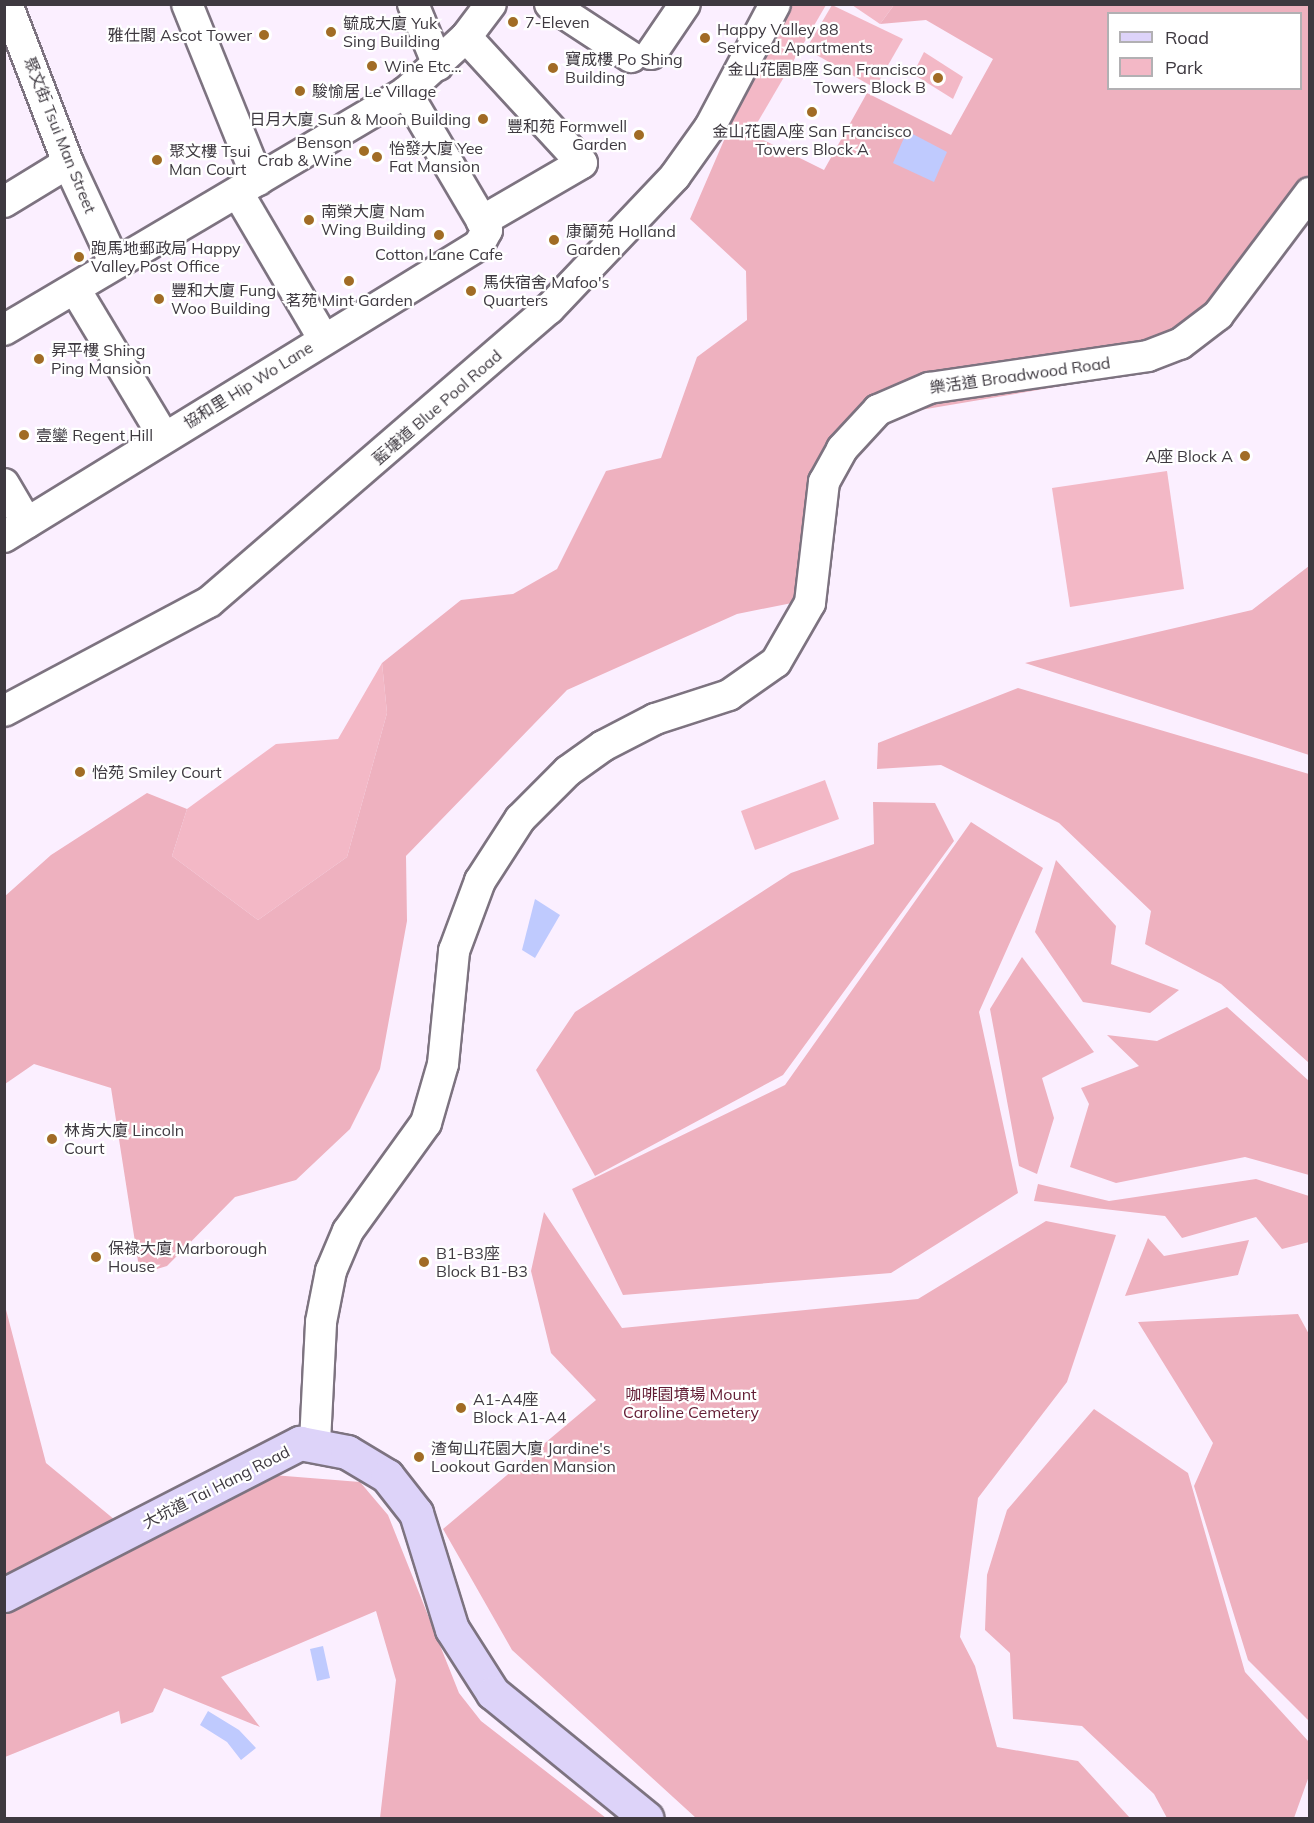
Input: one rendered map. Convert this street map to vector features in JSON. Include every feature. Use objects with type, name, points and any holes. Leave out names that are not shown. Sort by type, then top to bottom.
[{"type":"main road","name":"大坑道 Tai Hang Road","points":[[4,1595],[240,1471],[315,1442]]},
{"type":"main road","points":[[315,1442],[371,1464],[401,1490],[423,1527],[452,1629],[480,1677],[506,1706],[646,1818]]},
{"type":"street","name":"聚文街 Tsui Man Street","points":[[7,4],[68,163],[116,264]]},
{"type":"street","points":[[187,4],[248,187],[323,338]]},
{"type":"street","points":[[412,4],[438,65]]},
{"type":"street","points":[[4,330],[406,92],[466,37],[491,4]]},
{"type":"street","points":[[550,4],[641,55],[685,4]]},
{"type":"street","name":"藍塘道 Blue Pool Road","points":[[4,711],[209,602],[566,293],[635,224],[689,156],[750,58],[775,4]]},
{"type":"street","name":"協和里 Hip Wo Lane","points":[[16,530],[323,338],[479,245],[485,226],[582,163],[466,37]]},
{"type":"street","points":[[406,92],[485,226]]},
{"type":"street","points":[[4,202],[68,163]]},
{"type":"street","name":"樂活道 Broadwood Road","points":[[315,1442],[317,1377],[325,1293],[338,1250],[362,1210],[404,1158],[434,1102],[454,951],[493,858],[536,801],[586,758],[655,719],[744,688],[776,662],[810,603],[824,482],[863,424],[887,404],[929,388],[1148,356],[1180,344],[1222,310],[1310,193]]},
{"type":"street","points":[[75,289],[164,437]]},
{"type":"street","points":[[4,484],[16,530]]},
{"type":"green space","points":[[774,5],[826,5],[742,149],[716,124]]},
{"type":"green space","points":[[832,5],[903,39],[875,88],[806,49]]},
{"type":"green space","points":[[852,5],[894,5],[880,24]]},
{"type":"green space","points":[[894,5],[1309,5],[1309,219],[1289,226],[1132,374],[879,417],[819,516],[817,598],[737,614],[567,690],[406,856],[407,921],[380,1069],[350,1129],[296,1180],[235,1197],[167,1266],[140,1274],[111,1088],[34,1064],[5,1084],[4,897],[51,855],[147,793],[187,809],[172,856],[258,920],[347,857],[387,713],[382,663],[461,600],[513,594],[557,569],[606,471],[661,458],[697,357],[747,320],[746,271],[690,219],[731,124],[824,170],[867,93],[951,135],[993,59],[926,20],[880,24]]},
{"type":"green space","points":[[924,52],[963,77],[953,99],[913,74]]},
{"type":"green space","points":[[1167,471],[1184,589],[1070,607],[1052,488]]},
{"type":"green space","points":[[1309,566],[1309,755],[1025,663],[1252,610]]},
{"type":"green space","points":[[382,663],[387,713],[347,857],[258,920],[172,856],[187,809],[276,744],[338,739]]},
{"type":"green space","points":[[1018,688],[1309,774],[1309,1063],[1221,984],[1145,944],[1151,911],[1059,823],[941,765],[877,769],[878,743]]},
{"type":"green space","points":[[825,780],[839,819],[755,850],[741,811]]},
{"type":"green space","points":[[873,802],[935,803],[954,841],[783,1075],[595,1176],[536,1070],[575,1012],[791,873],[874,844]]},
{"type":"green space","points":[[971,822],[1043,868],[979,1012],[1018,1193],[891,1273],[623,1295],[572,1189],[785,1085]]},
{"type":"green space","points":[[1056,860],[1116,926],[1111,964],[1179,990],[1150,1013],[1083,1002],[1035,932]]},
{"type":"green space","points":[[1022,957],[1094,1052],[1042,1078],[1054,1118],[1037,1174],[1019,1166],[990,1009]]},
{"type":"green space","points":[[1227,1007],[1309,1081],[1309,1175],[1245,1157],[1116,1183],[1070,1167],[1089,1104],[1081,1088],[1139,1066],[1107,1035],[1157,1041]]},
{"type":"green space","points":[[1256,1179],[1309,1196],[1309,1242],[1282,1249],[1256,1217],[1182,1238],[1165,1216],[1034,1201],[1038,1184],[1109,1201]]},
{"type":"green space","name":"咖啡園墳場 Mount Caroline Cemetery","points":[[544,1212],[622,1328],[918,1299],[1046,1221],[1116,1235],[1067,1382],[978,1498],[960,1637],[975,1666],[997,1747],[1078,1761],[1130,1818],[696,1818],[512,1650],[443,1529],[596,1400],[551,1353],[531,1271]]},
{"type":"green space","points":[[1148,1238],[1164,1256],[1249,1240],[1238,1275],[1125,1296]]},
{"type":"green space","points":[[4,1302],[46,1463],[115,1520],[237,1472],[360,1482],[388,1515],[459,1693],[481,1721],[606,1818],[380,1818],[396,1680],[376,1611],[221,1677],[260,1727],[164,1688],[153,1712],[121,1724],[119,1711],[5,1757]]},
{"type":"green space","points":[[1298,1314],[1310,1336],[1309,1721],[1248,1660],[1194,1486],[1213,1443],[1138,1322]]},
{"type":"green space","points":[[1094,1409],[1188,1473],[1245,1672],[1309,1742],[1309,1776],[1294,1818],[1167,1818],[1154,1794],[1082,1726],[1013,1719],[1010,1653],[985,1630],[987,1575],[1007,1510]]},
{"type":"water","points":[[907,131],[947,152],[934,182],[893,163]]},
{"type":"water","points":[[535,899],[560,915],[535,958],[522,950]]},
{"type":"water","points":[[323,1646],[330,1678],[317,1681],[310,1649]]},
{"type":"water","points":[[208,1711],[239,1730],[256,1748],[241,1760],[227,1742],[200,1725]]},
{"type":"place","name":"7-Eleven","points":[[513,22]]},
{"type":"place","name":"毓成大廈 Yuk Sing Building","points":[[331,32]]},
{"type":"place","name":"雅仕閣 Ascot Tower","points":[[264,35]]},
{"type":"place","name":"Happy Valley 88 Serviced Apartments","points":[[705,38]]},
{"type":"place","name":"Wine Etc...","points":[[372,66]]},
{"type":"place","name":"寶成樓 Po Shing Building","points":[[553,68]]},
{"type":"place","name":"金山花園B座 San Francisco Towers Block B","points":[[938,78]]},
{"type":"place","name":"駿愉居 Le Village","points":[[300,91]]},
{"type":"place","name":"金山花園A座 San Francisco Towers Block A","points":[[812,112]]},
{"type":"place","name":"日月大廈 Sun & Moon Building","points":[[483,119]]},
{"type":"place","name":"豐和苑 Formwell Garden","points":[[639,135]]},
{"type":"place","name":"Benson Crab & Wine","points":[[364,151]]},
{"type":"place","name":"怡發大廈 Yee Fat Mansion","points":[[377,157]]},
{"type":"place","name":"聚文樓 Tsui Man Court","points":[[157,160]]},
{"type":"place","name":"南榮大廈 Nam Wing Building","points":[[309,220]]},
{"type":"place","name":"Cotton Lane Cafe","points":[[439,235]]},
{"type":"place","name":"康蘭苑 Holland Garden","points":[[554,240]]},
{"type":"place","name":"跑馬地郵政局 Happy Valley Post Office","points":[[79,257]]},
{"type":"place","name":"茗苑 Mint Garden","points":[[349,281]]},
{"type":"place","name":"馬伕宿舍 Mafoo's Quarters","points":[[471,291]]},
{"type":"place","name":"豐和大廈 Fung Woo Building","points":[[159,299]]},
{"type":"place","name":"昇平樓 Shing Ping Mansion","points":[[39,359]]},
{"type":"place","name":"壹鑾 Regent Hill","points":[[24,435]]},
{"type":"place","name":"A座 Block A","points":[[1245,456]]},
{"type":"place","name":"怡苑 Smiley Court","points":[[80,772]]},
{"type":"place","name":"林肯大廈 Lincoln Court","points":[[52,1139]]},
{"type":"place","name":"保祿大廈 Marborough House","points":[[96,1257]]},
{"type":"place","name":"B1-B3座 Block B1-B3","points":[[424,1262]]},
{"type":"place","name":"A1-A4座 Block A1-A4","points":[[461,1408]]},
{"type":"place","name":"渣甸山花園大廈 Jardine's Lookout Garden Mansion","points":[[419,1457]]}]
